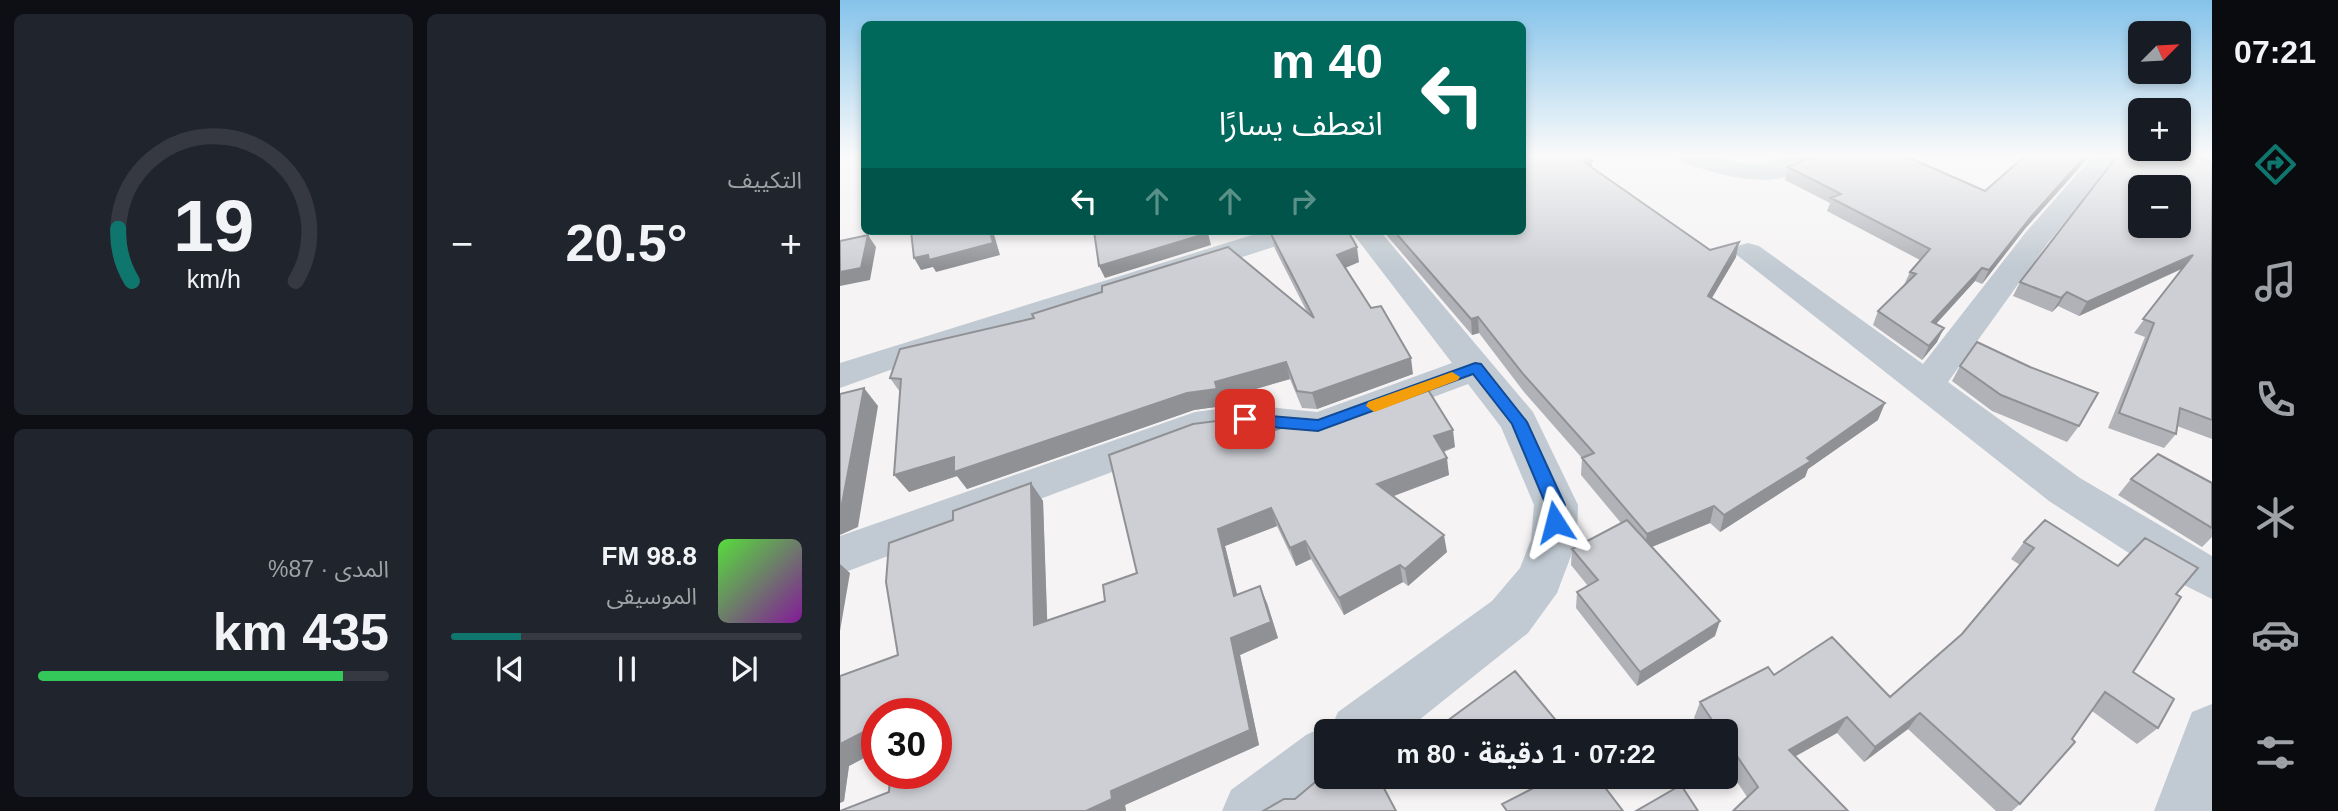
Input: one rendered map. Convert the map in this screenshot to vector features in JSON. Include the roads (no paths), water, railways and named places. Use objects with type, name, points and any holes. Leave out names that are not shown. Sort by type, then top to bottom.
[{"type":"street","points":[[1927,385],[2040,234],[2075,193]]},
{"type":"street","points":[[840,376],[905,352],[1282,235]]},
{"type":"street","points":[[1368,235],[1519,422],[1541,466],[1556,505],[1554,540],[1540,579],[1510,617],[1375,719]]},
{"type":"street","points":[[1748,252],[1824,305],[1881,352],[2047,476],[2161,552],[2212,579]]},
{"type":"street","points":[[840,555],[1195,426],[1245,419],[1318,426],[1475,368]]},
{"type":"street","points":[[2184,811],[2212,732]]},
{"type":"street","points":[[1252,811],[1314,764]]}]
